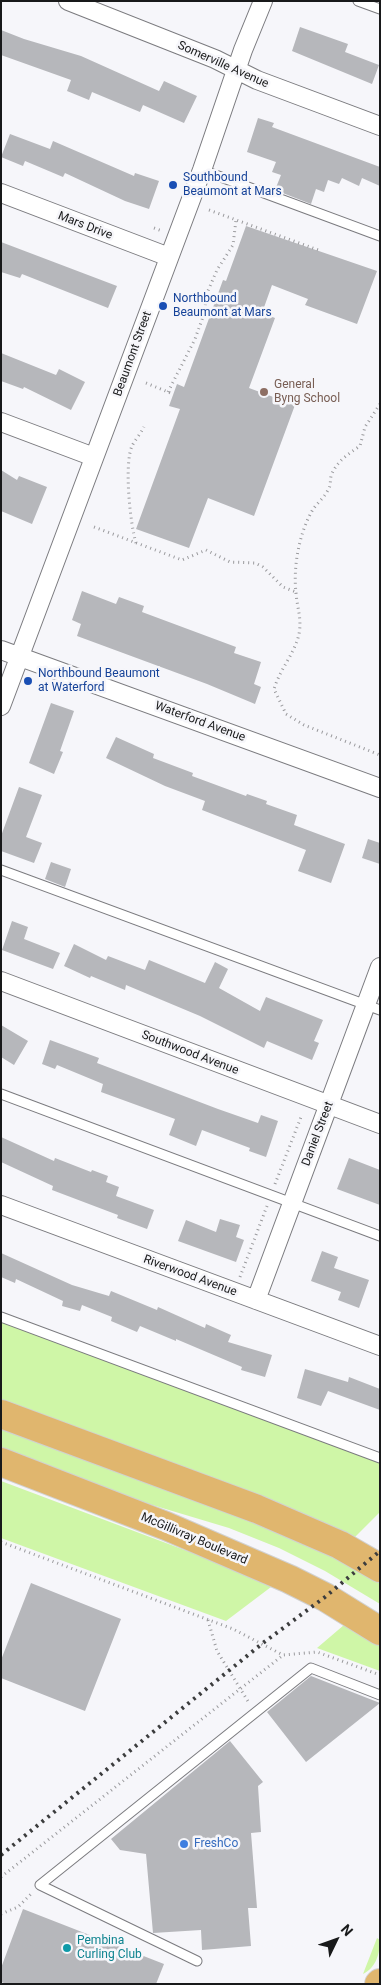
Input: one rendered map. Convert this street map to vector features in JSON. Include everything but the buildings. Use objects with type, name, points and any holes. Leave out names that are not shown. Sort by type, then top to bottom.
[{"type":"main road","points":[[1,1414],[258,1509],[340,1545],[380,1568]]},
{"type":"main road","name":"McGillivray Boulevard","points":[[1,1462],[149,1519],[289,1579],[326,1597],[380,1632]]},
{"type":"street","name":"Somerville Avenue","points":[[68,1],[215,59],[257,80],[380,126]]},
{"type":"street","name":"Beaumont Street","points":[[1,706],[202,170],[236,69],[263,1]]},
{"type":"street","name":"Mars Drive","points":[[1,193],[169,257]]},
{"type":"street","points":[[1,422],[94,457]]},
{"type":"street","name":"Waterford Avenue","points":[[1,650],[380,788]]},
{"type":"street","name":"Daniel Street","points":[[256,1300],[329,1106],[373,1007],[380,967]]},
{"type":"street","name":"Southwood Avenue","points":[[1,982],[380,1124]]},
{"type":"street","name":"Riverwood Avenue","points":[[1,1205],[380,1346]]},
{"type":"lane","points":[[358,1],[380,9]]},
{"type":"lane","points":[[202,170],[380,236]]},
{"type":"lane","points":[[1,870],[373,1007]]},
{"type":"lane","points":[[1,1094],[380,1236]]},
{"type":"lane","points":[[1,1317],[380,1458]]},
{"type":"lane","points":[[197,1961],[40,1885],[311,1668],[380,1694]]},
{"type":"path","points":[[209,210],[321,251]]},
{"type":"path","points":[[168,392],[195,339],[204,314],[207,293],[217,270],[233,245],[236,220]]},
{"type":"path","points":[[154,228],[162,231]]},
{"type":"path","points":[[146,383],[173,394]]},
{"type":"path","points":[[380,404],[365,427],[360,446],[344,457],[336,466],[331,476],[329,488],[312,510],[298,548],[296,592],[301,620],[299,633],[296,646],[278,675],[274,689],[286,714],[304,725],[380,755]]},
{"type":"path","points":[[136,542],[130,514],[128,462],[132,446],[144,427]]},
{"type":"path","points":[[94,527],[182,560],[206,550],[230,562],[255,563],[263,567],[283,587],[296,592]]},
{"type":"path","points":[[1,1542],[208,1619],[240,1632],[283,1655],[317,1652],[380,1675]]},
{"type":"path","points":[[208,1619],[217,1650],[256,1713]]},
{"type":"path","points":[[1,1877],[283,1655]]},
{"type":"path","points":[[1,1914],[18,1907],[40,1885]]},
{"type":"green space","points":[[1,1322],[380,1458],[380,1512],[353,1539],[1,1401]]},
{"type":"green space","points":[[1,1425],[294,1535],[380,1580],[380,1604],[325,1571],[279,1548],[229,1528],[129,1498],[1,1450]]},
{"type":"green space","points":[[1,1481],[275,1584],[226,1621],[1,1538]]},
{"type":"green space","points":[[351,1619],[380,1638],[380,1671],[317,1648]]},
{"type":"green space","points":[[377,1938],[380,1940],[376,1960],[371,1968],[363,1974]]},
{"type":"railway","points":[[1,1855],[380,1551]]},
{"type":"place","name":"Southbound Beaumont at Mars","points":[[173,185]]},
{"type":"place","name":"Northbound Beaumont at Mars","points":[[163,306]]},
{"type":"place","name":"General Byng School","points":[[264,392]]},
{"type":"place","name":"Northbound Beaumont at Waterford","points":[[28,681]]},
{"type":"place","name":"FreshCo","points":[[184,1844]]},
{"type":"place","name":"Pembina Curling Club","points":[[67,1948]]}]
